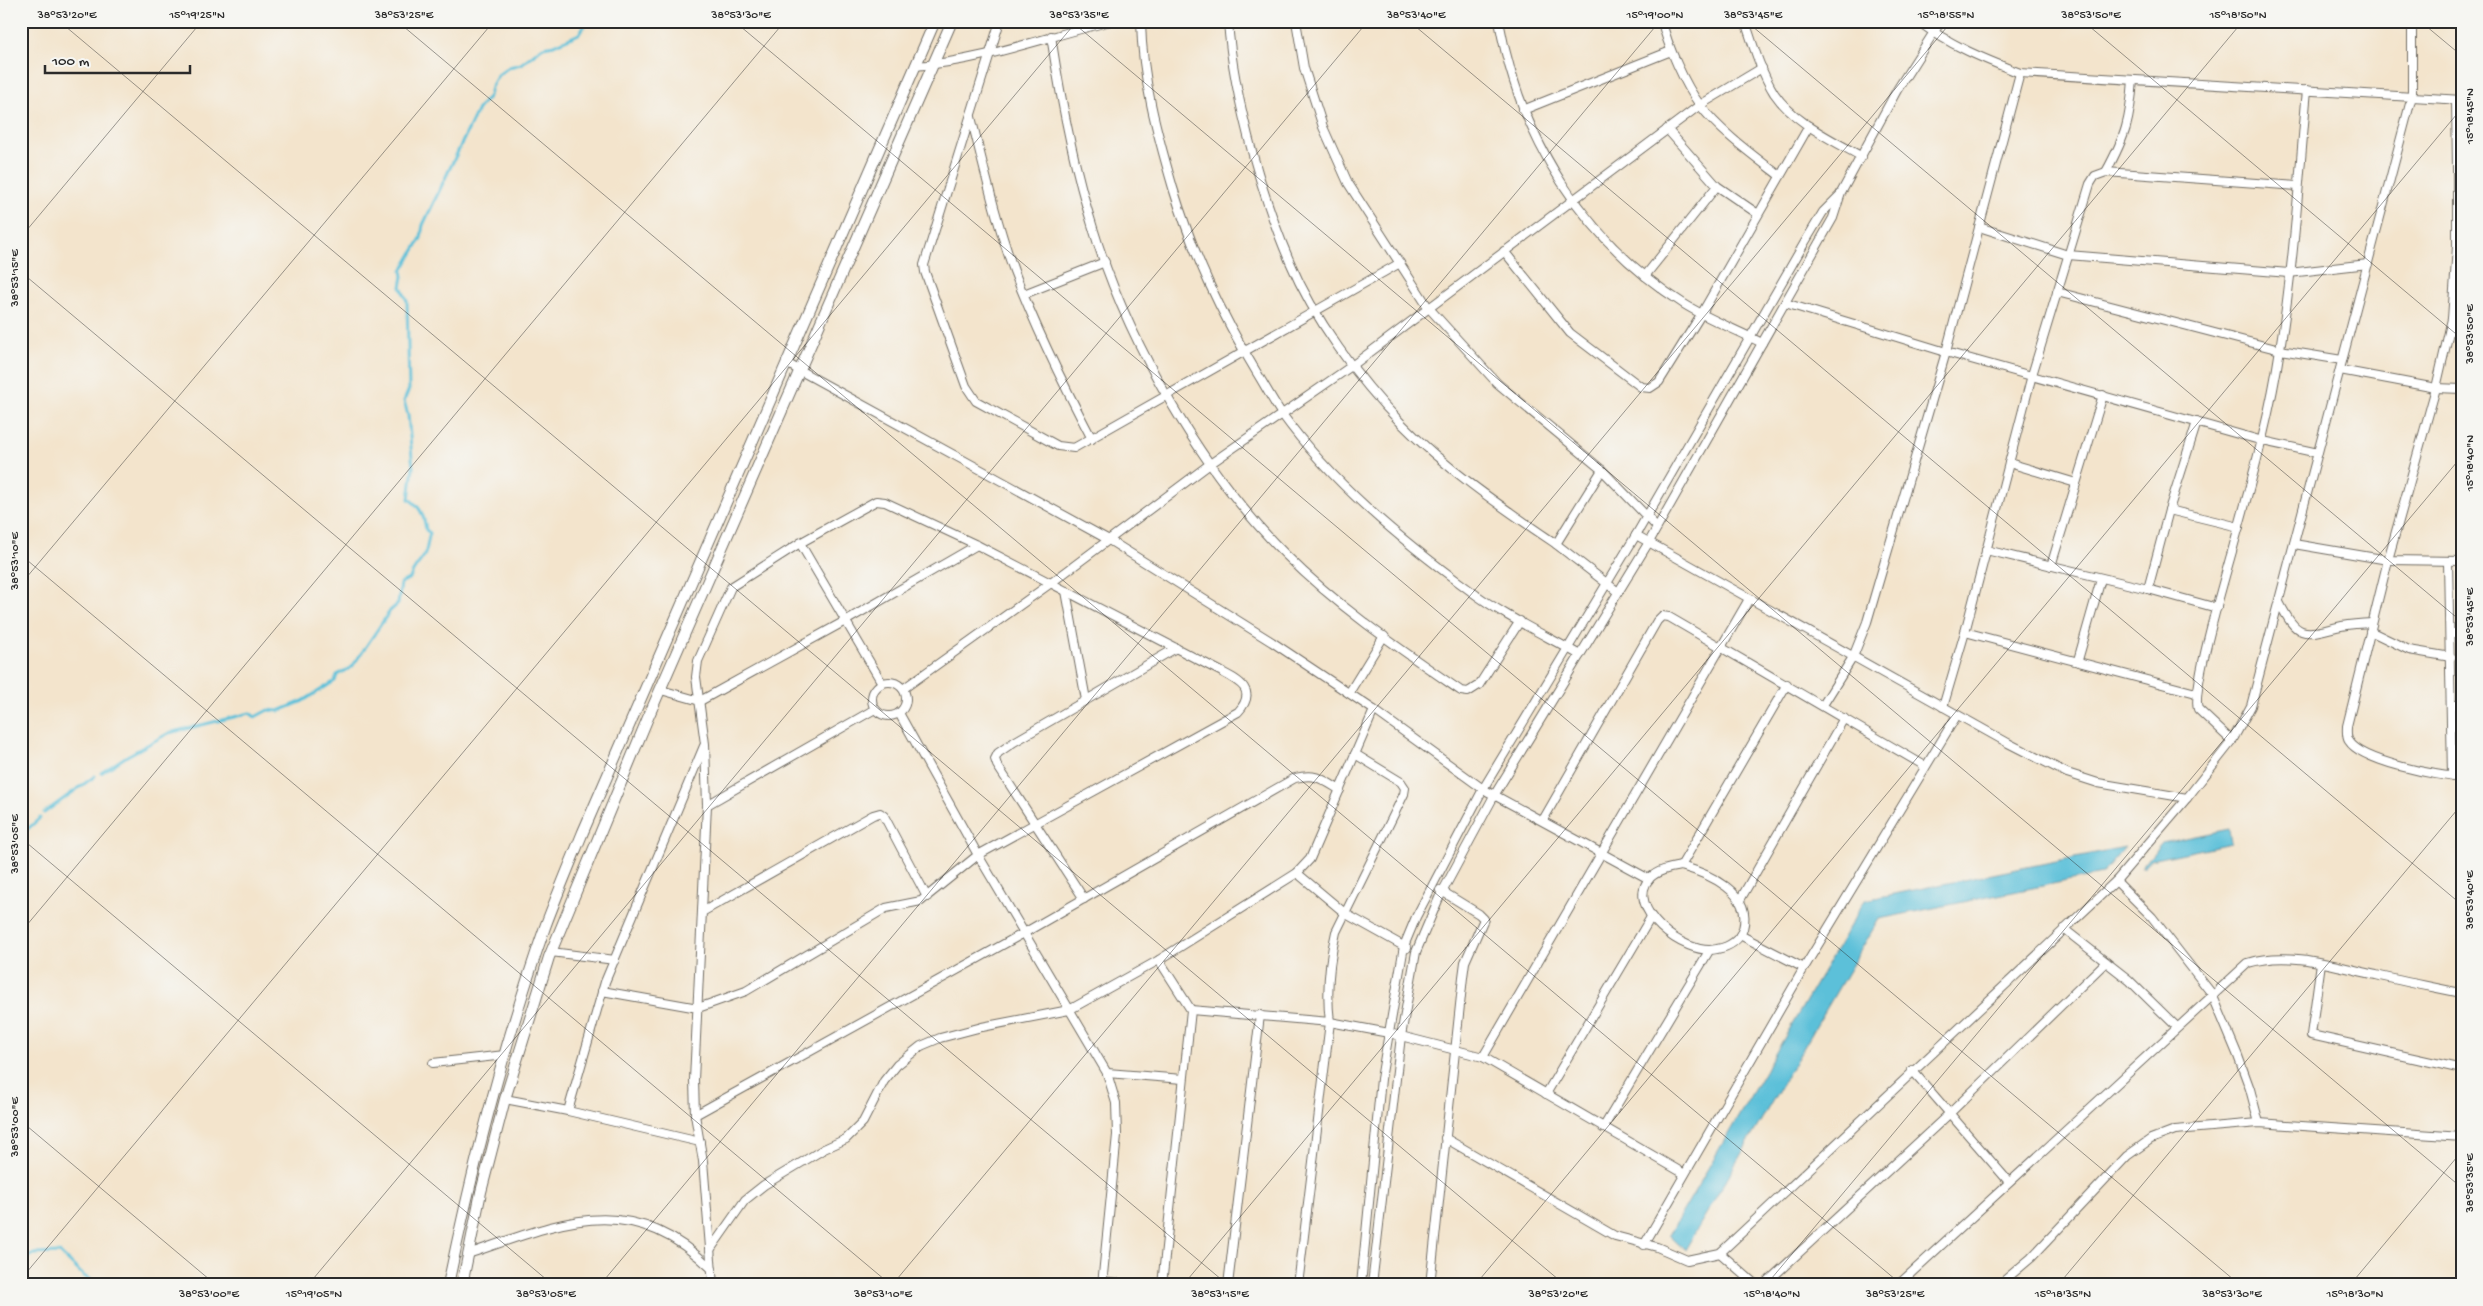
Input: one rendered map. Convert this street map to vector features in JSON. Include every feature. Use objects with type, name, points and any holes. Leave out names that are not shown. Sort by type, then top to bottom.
[{"type":"main road","points":[[448,1285],[468,1188],[504,1055],[546,926],[583,832],[788,364],[935,21]]},
{"type":"main road","points":[[462,1285],[481,1192],[505,1099],[552,952],[591,852],[952,21]]},
{"type":"street","points":[[1000,21],[924,265],[966,386],[976,401],[1058,446],[1074,448],[1400,263]]},
{"type":"street","points":[[915,66],[933,65],[991,53],[1111,21]]},
{"type":"street","points":[[1141,21],[1141,52],[1146,89],[1182,216],[1209,286],[1243,351],[1282,414],[1346,486],[1391,527],[1469,590],[1580,656]]},
{"type":"street","points":[[1228,21],[1231,58],[1245,125],[1259,175],[1290,263],[1315,312],[1353,366],[1402,424],[1436,456],[1618,592]]},
{"type":"street","points":[[1296,21],[1304,68],[1323,127],[1348,183],[1428,308],[1497,383],[1602,470],[1657,527]]},
{"type":"street","points":[[1499,21],[1504,50],[1523,110],[1539,145],[1573,200],[1601,236],[1645,276],[1685,305],[1762,343]]},
{"type":"street","points":[[1662,21],[1671,51],[1700,105],[1735,140],[1780,176]]},
{"type":"street","points":[[1745,21],[1762,68],[1775,95],[1809,126],[1862,157]]},
{"type":"street","points":[[1918,21],[1934,33],[1972,54],[2020,73],[2459,100],[2459,246],[2452,319],[2436,388],[2388,560],[2347,726],[2348,739],[2353,745],[2387,762],[2439,776],[2462,777]]},
{"type":"street","points":[[1372,1285],[1401,1036],[1416,952],[1442,892],[1494,794],[1649,542],[1833,218],[1841,193],[1897,90],[1941,21]]},
{"type":"street","points":[[1445,1138],[1598,1229],[1621,1239],[1657,1247],[1687,1260],[1720,1252],[1912,1070],[2116,881],[2187,798],[2232,740],[2251,706],[2412,96],[2412,21]]},
{"type":"street","points":[[1051,36],[1064,120],[1093,229],[1105,262],[1135,334],[1168,396],[1210,464],[1245,510],[1286,555],[1330,595],[1461,691],[1468,692],[1479,685],[1520,622]]},
{"type":"street","points":[[1523,110],[1671,51]]},
{"type":"street","points":[[903,689],[1110,540],[1210,464],[1353,366],[1666,129],[1700,105],[1762,68]]},
{"type":"street","points":[[1823,705],[1853,657],[1867,622],[1946,352],[2020,73]]},
{"type":"street","points":[[2106,172],[2121,144],[2130,117],[2133,80]]},
{"type":"street","points":[[2232,740],[2198,708],[2196,693],[2262,441],[2280,350],[2307,90]]},
{"type":"street","points":[[971,116],[987,182],[1014,270],[1052,363],[1092,439]]},
{"type":"street","points":[[1504,251],[1570,333],[1641,387],[1650,388],[1659,382],[1702,313],[1809,126]]},
{"type":"street","points":[[1666,129],[1717,186],[1758,214]]},
{"type":"street","points":[[1943,707],[1965,632],[2032,375],[2090,184],[2095,176],[2106,172],[2298,186]]},
{"type":"street","points":[[1645,276],[1717,186]]},
{"type":"street","points":[[1361,1285],[1374,1150],[1389,1033],[1404,946],[1416,917],[1483,789],[1636,535],[1823,212],[1841,193]]},
{"type":"street","points":[[1979,228],[2068,255],[2289,273],[2368,264]]},
{"type":"street","points":[[1024,294],[1105,262]]},
{"type":"street","points":[[1790,268],[1801,274]]},
{"type":"street","points":[[2057,292],[2280,350],[2342,360]]},
{"type":"street","points":[[1785,303],[1946,352],[2262,441],[2318,453]]},
{"type":"street","points":[[2452,319],[2462,319]]},
{"type":"street","points":[[788,364],[1110,540],[1349,693],[1483,789],[1649,879]]},
{"type":"street","points":[[2340,370],[2436,388],[2462,389]]},
{"type":"street","points":[[1726,380],[1737,387]]},
{"type":"street","points":[[2051,566],[2103,395]]},
{"type":"street","points":[[2148,589],[2169,510],[2197,422]]},
{"type":"street","points":[[1694,434],[1706,441]]},
{"type":"street","points":[[2009,462],[2076,484]]},
{"type":"street","points":[[1556,544],[1602,470]]},
{"type":"street","points":[[602,991],[698,1008],[746,991],[886,908],[893,905],[911,904],[927,897],[978,855],[1238,712],[1246,704],[1247,695],[1241,682],[977,545],[891,504],[876,501],[800,543],[731,587],[698,661],[696,677],[705,744],[707,805],[704,910],[698,1008],[694,1080],[695,1115],[700,1142],[713,1285]]},
{"type":"street","points":[[2169,510],[2239,527]]},
{"type":"street","points":[[1636,535],[1957,715],[2067,772],[2098,784],[2187,798]]},
{"type":"street","points":[[800,543],[847,620],[882,684]]},
{"type":"street","points":[[2294,544],[2388,560],[2462,561]]},
{"type":"street","points":[[661,690],[700,701],[847,620],[977,545]]},
{"type":"street","points":[[1986,550],[2148,589],[2217,608]]},
{"type":"street","points":[[2448,561],[2452,777]]},
{"type":"street","points":[[2078,660],[2101,578]]},
{"type":"street","points":[[1066,591],[1086,700]]},
{"type":"street","points":[[1483,1057],[1600,852],[1749,599]]},
{"type":"street","points":[[2280,602],[2295,628],[2307,633],[2319,633],[2350,624],[2371,627],[2409,650],[2451,657]]},
{"type":"street","points":[[1543,820],[1657,621],[1662,616],[1669,616],[1926,766]]},
{"type":"street","points":[[1965,632],[2078,660],[2196,693]]},
{"type":"street","points":[[2450,633],[2462,633]]},
{"type":"street","points":[[1349,693],[1384,636]]},
{"type":"street","points":[[1084,899],[997,765],[995,759],[998,753],[1014,742],[1176,648]]},
{"type":"street","points":[[891,682],[903,689],[905,704],[899,713],[884,715],[875,708],[872,697],[882,684],[891,682]]},
{"type":"street","points":[[1681,866],[1787,684]]},
{"type":"street","points":[[2451,705],[2462,705]]},
{"type":"street","points":[[707,805],[875,708]]},
{"type":"street","points":[[710,1250],[745,1200],[764,1185],[824,1149],[846,1139],[863,1122],[884,1081],[898,1065],[921,1046],[940,1038],[1069,1010],[1159,960],[1297,873],[1310,859],[1374,710]]},
{"type":"street","points":[[899,713],[978,855],[1107,1073],[1116,1103],[1118,1135],[1102,1283],[1137,1285]]},
{"type":"street","points":[[1528,715],[1539,722]]},
{"type":"street","points":[[1644,1245],[1683,1174],[1804,968],[1957,715]]},
{"type":"street","points":[[1740,900],[1844,718]]},
{"type":"street","points":[[568,1111],[602,991],[705,744]]},
{"type":"street","points":[[1298,1285],[1330,1022],[1327,998],[1336,932],[1404,794],[1401,782],[1355,754]]},
{"type":"street","points":[[695,1115],[1024,934],[1295,778],[1309,775],[1320,778],[1340,790]]},
{"type":"street","points":[[704,910],[873,815],[880,813],[884,816],[927,897]]},
{"type":"street","points":[[1681,866],[1715,878],[1728,887],[1740,900],[1744,913],[1740,936],[1734,943],[1709,951],[1688,947],[1672,938],[1651,917],[1644,892],[1649,879],[1662,870],[1681,866]]},
{"type":"street","points":[[1297,873],[1346,914],[1416,952]]},
{"type":"street","points":[[2116,881],[2152,917],[2212,994],[2238,1056],[2259,1123]]},
{"type":"street","points":[[1430,1285],[1465,962],[1484,920],[1479,914],[1431,886]]},
{"type":"street","points":[[1546,1094],[1651,917]]},
{"type":"street","points":[[2064,929],[2129,980],[2177,1027]]},
{"type":"street","points":[[1740,936],[1804,968]]},
{"type":"street","points":[[1603,1128],[1709,951]]},
{"type":"street","points":[[552,952],[615,960]]},
{"type":"street","points":[[1898,1285],[2212,994],[2248,963],[2260,959],[2286,958],[2321,963],[2462,993]]},
{"type":"street","points":[[1159,960],[1191,1010],[1162,1285]]},
{"type":"street","points":[[1764,1285],[1949,1114],[2106,962]]},
{"type":"street","points":[[2321,963],[2311,1035],[2462,1069]]},
{"type":"street","points":[[1191,1010],[1330,1022],[1389,1033],[1483,1057],[1683,1174]]},
{"type":"street","points":[[1228,1285],[1260,1015]]},
{"type":"street","points":[[434,1063],[504,1055]]},
{"type":"street","points":[[1912,1070],[2009,1182]]},
{"type":"street","points":[[1107,1073],[1183,1079]]},
{"type":"street","points":[[505,1099],[568,1111],[700,1142]]},
{"type":"street","points":[[1999,1285],[2031,1258],[2106,1176],[2127,1156],[2151,1139],[2175,1130],[2259,1123],[2462,1137]]},
{"type":"street","points":[[1374,1150],[1387,1150]]},
{"type":"street","points":[[468,1254],[556,1225],[595,1218],[634,1222],[652,1227],[676,1239],[712,1269]]},
{"type":"street","points":[[1367,1224],[1378,1224]]},
{"type":"street","points":[[1720,1252],[1756,1285]]},
{"type":"water","points":[[2229,829],[2231,843],[2151,860],[2145,867],[2141,868],[2162,843]]},
{"type":"water","points":[[2125,847],[2102,874],[1879,919],[1685,1250],[1669,1235],[1865,900]]},
{"type":"waterway","points":[[101,773],[169,733],[250,713],[255,717],[268,710],[279,711],[303,701],[335,681],[337,675],[352,667],[390,611],[398,604],[401,583],[410,578],[424,556],[430,533],[426,530],[423,516],[419,509],[409,499],[413,468],[408,415],[404,401],[409,389],[407,301],[401,287],[402,271],[421,238],[423,225],[478,109],[489,96],[491,87],[498,75],[509,67],[521,64],[543,47],[554,45],[579,34],[587,21]]},
{"type":"waterway","points":[[44,813],[95,776]]},
{"type":"waterway","points":[[21,835],[40,818]]},
{"type":"waterway","points":[[21,1261],[34,1254],[60,1253],[85,1277],[105,1285]]}]
